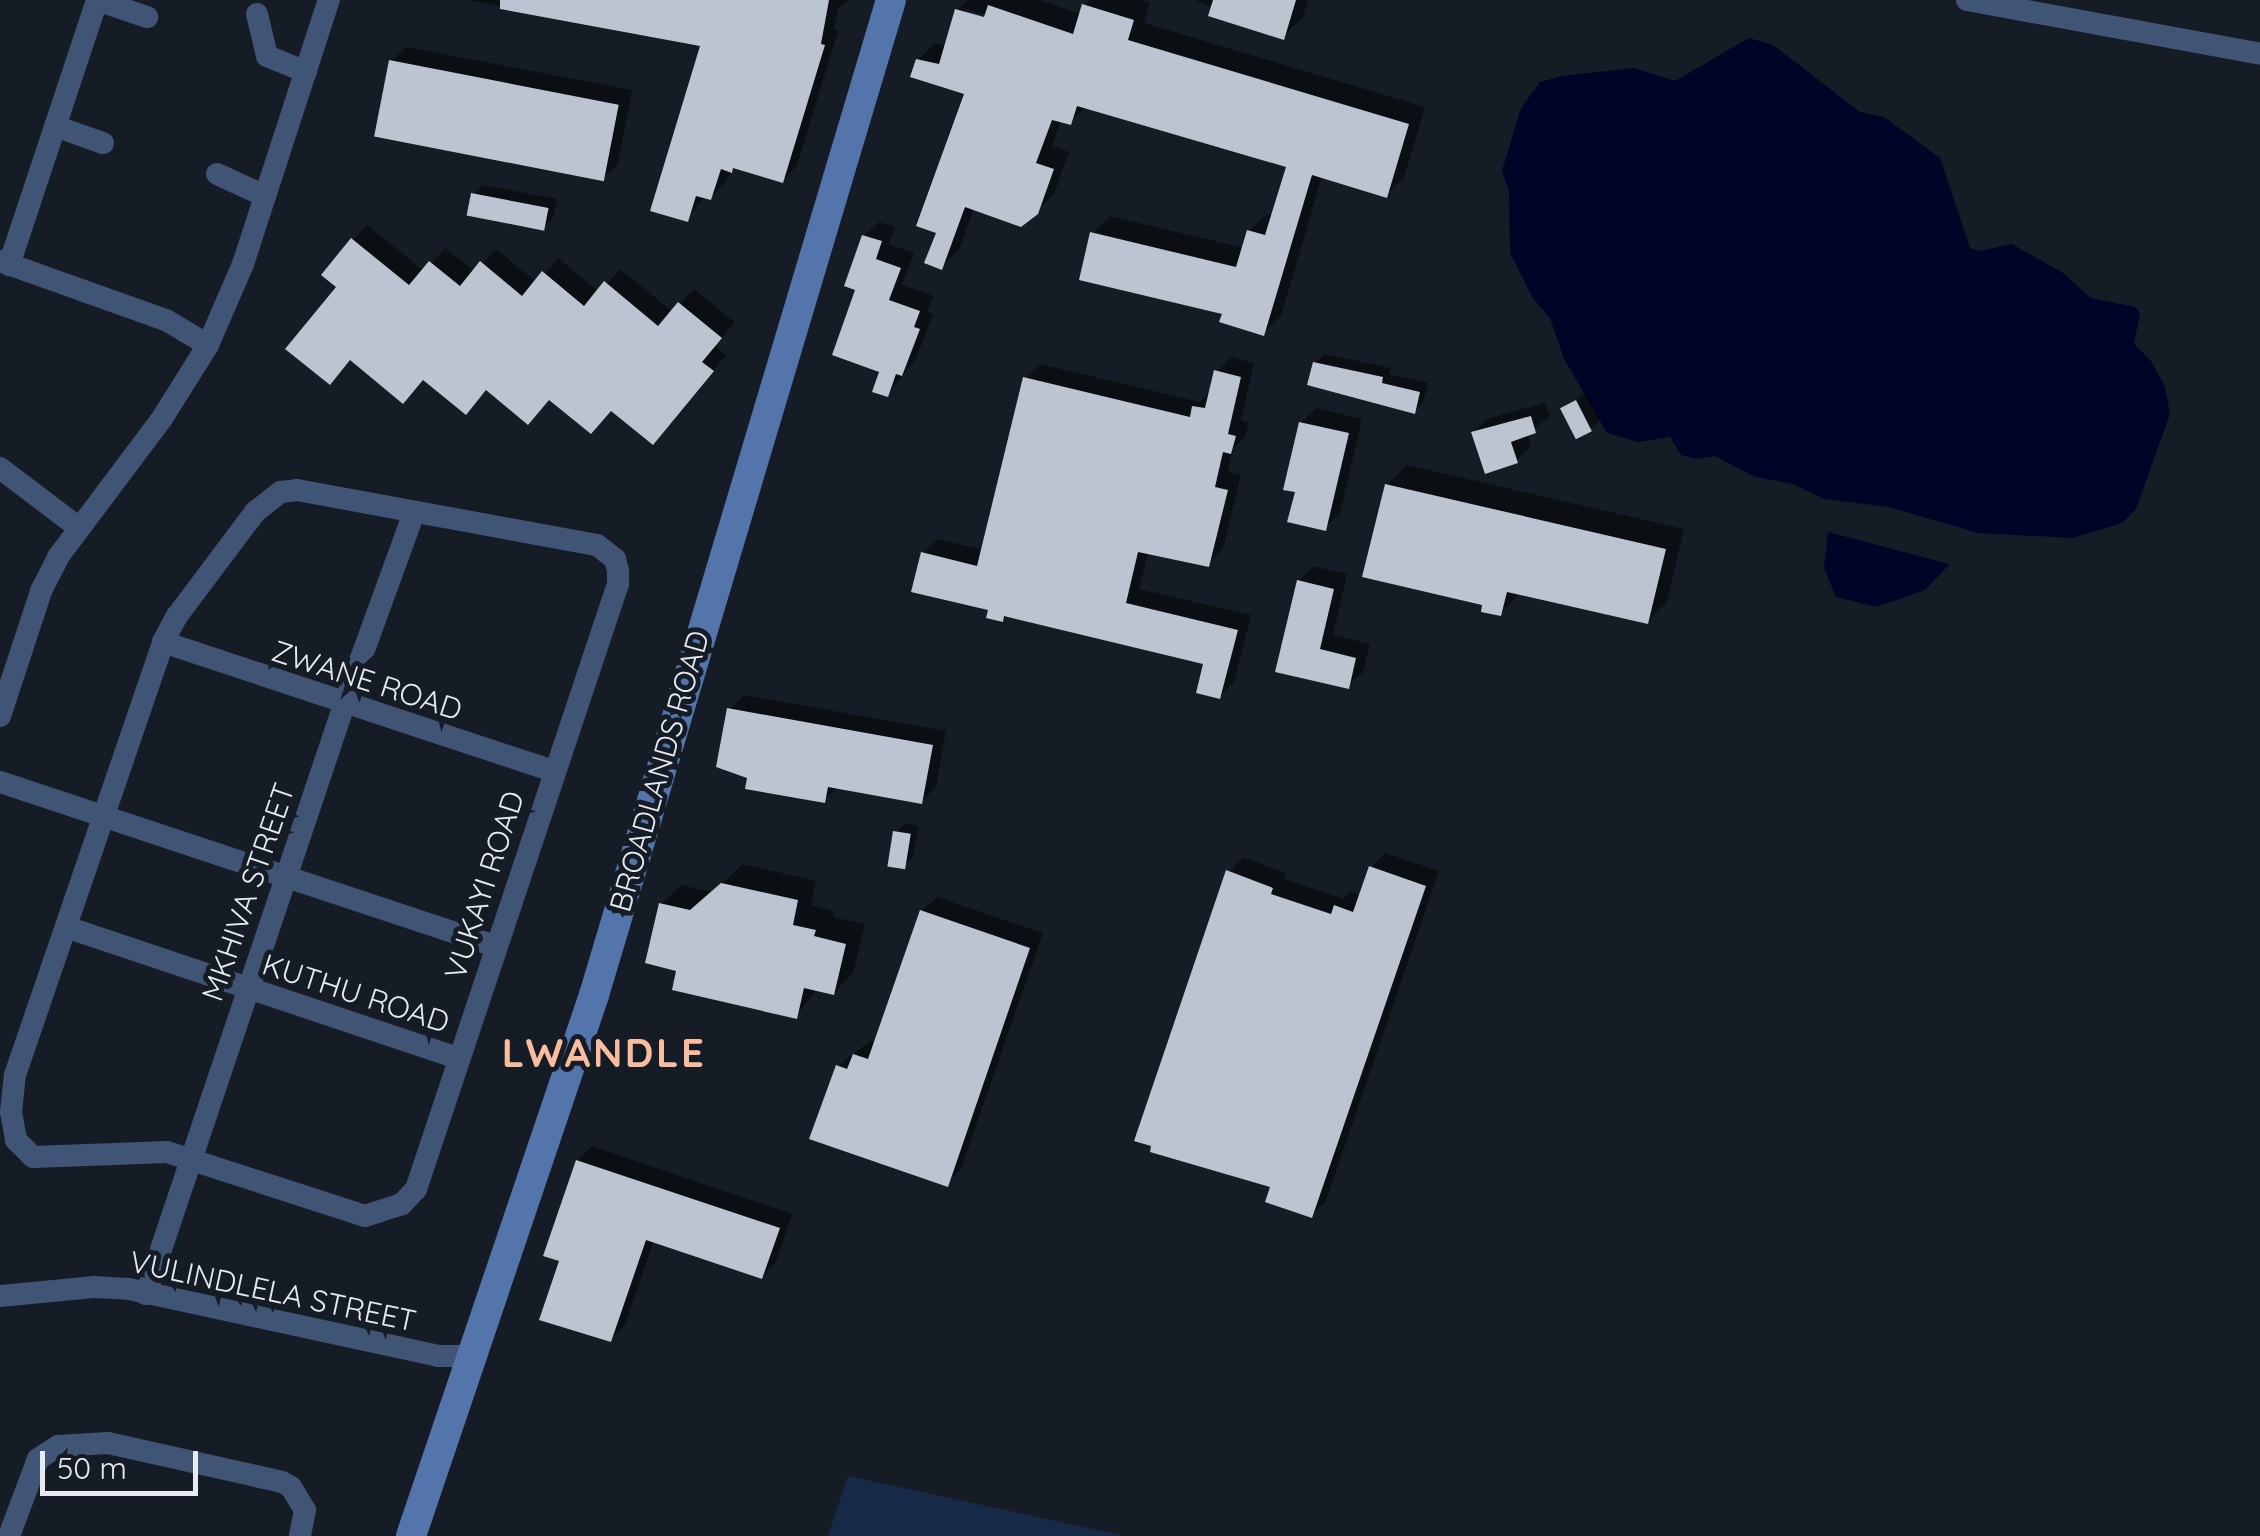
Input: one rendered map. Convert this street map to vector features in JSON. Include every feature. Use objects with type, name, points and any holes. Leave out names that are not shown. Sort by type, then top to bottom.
[{"type":"main road","name":"BROADLANDS ROAD","points":[[411,1536],[594,995],[891,0]]},
{"type":"street","points":[[147,17],[97,0],[4,263],[166,320],[208,345]]},
{"type":"street","points":[[0,716],[41,592],[79,528],[161,420],[208,345],[265,196],[329,0]]},
{"type":"street","points":[[1966,0],[2260,54]]},
{"type":"street","points":[[256,14],[266,56],[306,72]]},
{"type":"street","points":[[55,126],[103,143]]},
{"type":"street","points":[[217,174],[265,196]]},
{"type":"street","points":[[0,468],[79,528]]},
{"type":"street","name":"VUKAYI ROAD","points":[[297,490],[414,512],[597,545],[615,559],[618,584],[416,1189],[402,1204],[382,1212],[349,1213],[190,1160],[148,1150],[48,1160],[33,1156],[16,1140],[11,1094],[102,817],[163,642],[177,616],[255,512],[281,492],[297,490]]},
{"type":"street","name":"MKHIVA STREET","points":[[146,1294],[344,705],[414,512]]},
{"type":"street","name":"ZWANE ROAD","points":[[163,642],[553,772]]},
{"type":"street","points":[[0,782],[495,946]]},
{"type":"street","name":"KUTHU ROAD","points":[[66,927],[458,1058]]},
{"type":"street","name":"VULINDLELA STREET","points":[[0,1296],[93,1287],[146,1294],[438,1356],[473,1356]]},
{"type":"street","points":[[9,1536],[38,1459],[58,1446],[108,1443],[282,1482],[305,1510],[300,1536]]},
{"type":"shaded area","points":[[1749,38],[1773,45],[1860,112],[1884,117],[1940,158],[1970,248],[1980,251],[2012,244],[2063,273],[2091,298],[2135,307],[2140,313],[2134,344],[2151,361],[2165,387],[2170,414],[2136,509],[2122,523],[2073,538],[1978,533],[1889,507],[1824,499],[1793,484],[1755,477],[1715,456],[1696,459],[1681,455],[1670,437],[1638,442],[1607,433],[1564,359],[1550,318],[1532,297],[1510,253],[1509,191],[1502,171],[1521,108],[1540,82],[1562,76],[1634,68],[1675,81]]},
{"type":"shaded area","points":[[1828,532],[1950,564],[1925,590],[1876,607],[1836,597],[1824,568]]},
{"type":"shaded area","points":[[848,1476],[1125,1536],[828,1536]]},
{"type":"building","points":[[500,0],[829,0],[821,44],[825,45],[783,183],[733,168],[732,173],[721,169],[711,200],[696,196],[688,222],[650,211],[700,46],[500,9]]},
{"type":"building","points":[[1213,0],[1296,0],[1284,40],[1208,16]]},
{"type":"building","points":[[1082,4],[1134,20],[1128,40],[1409,124],[1387,198],[1312,175],[1264,336],[1219,322],[1222,314],[1079,280],[1090,232],[1236,267],[1247,230],[1265,235],[1286,167],[1077,106],[1071,125],[1052,120],[1036,163],[1054,169],[1038,214],[1021,227],[965,207],[942,270],[924,263],[936,233],[916,226],[964,94],[910,77],[916,59],[939,64],[955,9],[984,17],[988,5],[1073,34]]},
{"type":"building","points":[[389,60],[619,105],[604,181],[374,137]]},
{"type":"building","points":[[471,193],[549,208],[544,231],[467,216]]},
{"type":"building","points":[[862,235],[882,241],[876,259],[901,268],[889,300],[920,311],[914,327],[920,329],[902,376],[896,374],[888,397],[872,392],[879,372],[832,355],[855,290],[844,286]]},
{"type":"building","points":[[351,238],[409,285],[429,261],[460,286],[480,261],[522,296],[542,271],[584,306],[604,281],[658,326],[678,302],[722,338],[702,362],[714,371],[653,445],[611,411],[591,434],[549,400],[528,425],[486,390],[466,415],[423,380],[403,404],[350,360],[330,385],[285,349],[336,287],[321,275]]},
{"type":"building","points":[[1313,362],[1383,377],[1382,383],[1420,392],[1415,414],[1307,385]]},
{"type":"building","points":[[1214,370],[1241,377],[1228,434],[1236,436],[1231,454],[1223,452],[1215,487],[1228,490],[1209,567],[1138,552],[1126,603],[1238,630],[1220,699],[1196,693],[1203,664],[1004,616],[1003,622],[986,618],[988,610],[911,592],[921,552],[977,566],[1023,377],[1190,417],[1192,406],[1205,408]]},
{"type":"building","points":[[1576,400],[1592,431],[1576,439],[1560,408]]},
{"type":"building","points":[[1531,416],[1536,433],[1511,442],[1518,463],[1485,474],[1471,432]]},
{"type":"building","points":[[1299,422],[1349,433],[1326,531],[1287,522],[1295,492],[1283,490]]},
{"type":"building","points":[[1385,484],[1666,549],[1648,624],[1507,592],[1501,616],[1481,612],[1482,605],[1362,577]]},
{"type":"building","points":[[1297,580],[1334,589],[1320,649],[1356,658],[1349,689],[1275,672]]},
{"type":"building","points":[[727,708],[933,745],[922,804],[828,787],[825,803],[745,789],[747,778],[716,767]]},
{"type":"building","points":[[893,831],[911,834],[905,869],[887,867]]},
{"type":"building","points":[[1369,866],[1426,886],[1312,1218],[1265,1202],[1270,1187],[1150,1152],[1151,1146],[1134,1141],[1226,870],[1273,888],[1271,894],[1331,914],[1334,905],[1353,912]]},
{"type":"building","points":[[721,883],[798,900],[793,925],[816,930],[814,936],[846,944],[834,995],[804,988],[797,1019],[672,990],[676,971],[645,963],[659,903],[690,910]]},
{"type":"building","points":[[920,910],[1030,948],[948,1187],[809,1139],[836,1065],[847,1069],[853,1054],[868,1059]]},
{"type":"building","points":[[576,1160],[780,1228],[762,1279],[646,1240],[611,1342],[539,1320],[559,1261],[543,1256]]},
{"type":"district","name":"LWANDLE","points":[[604,1052]]}]
